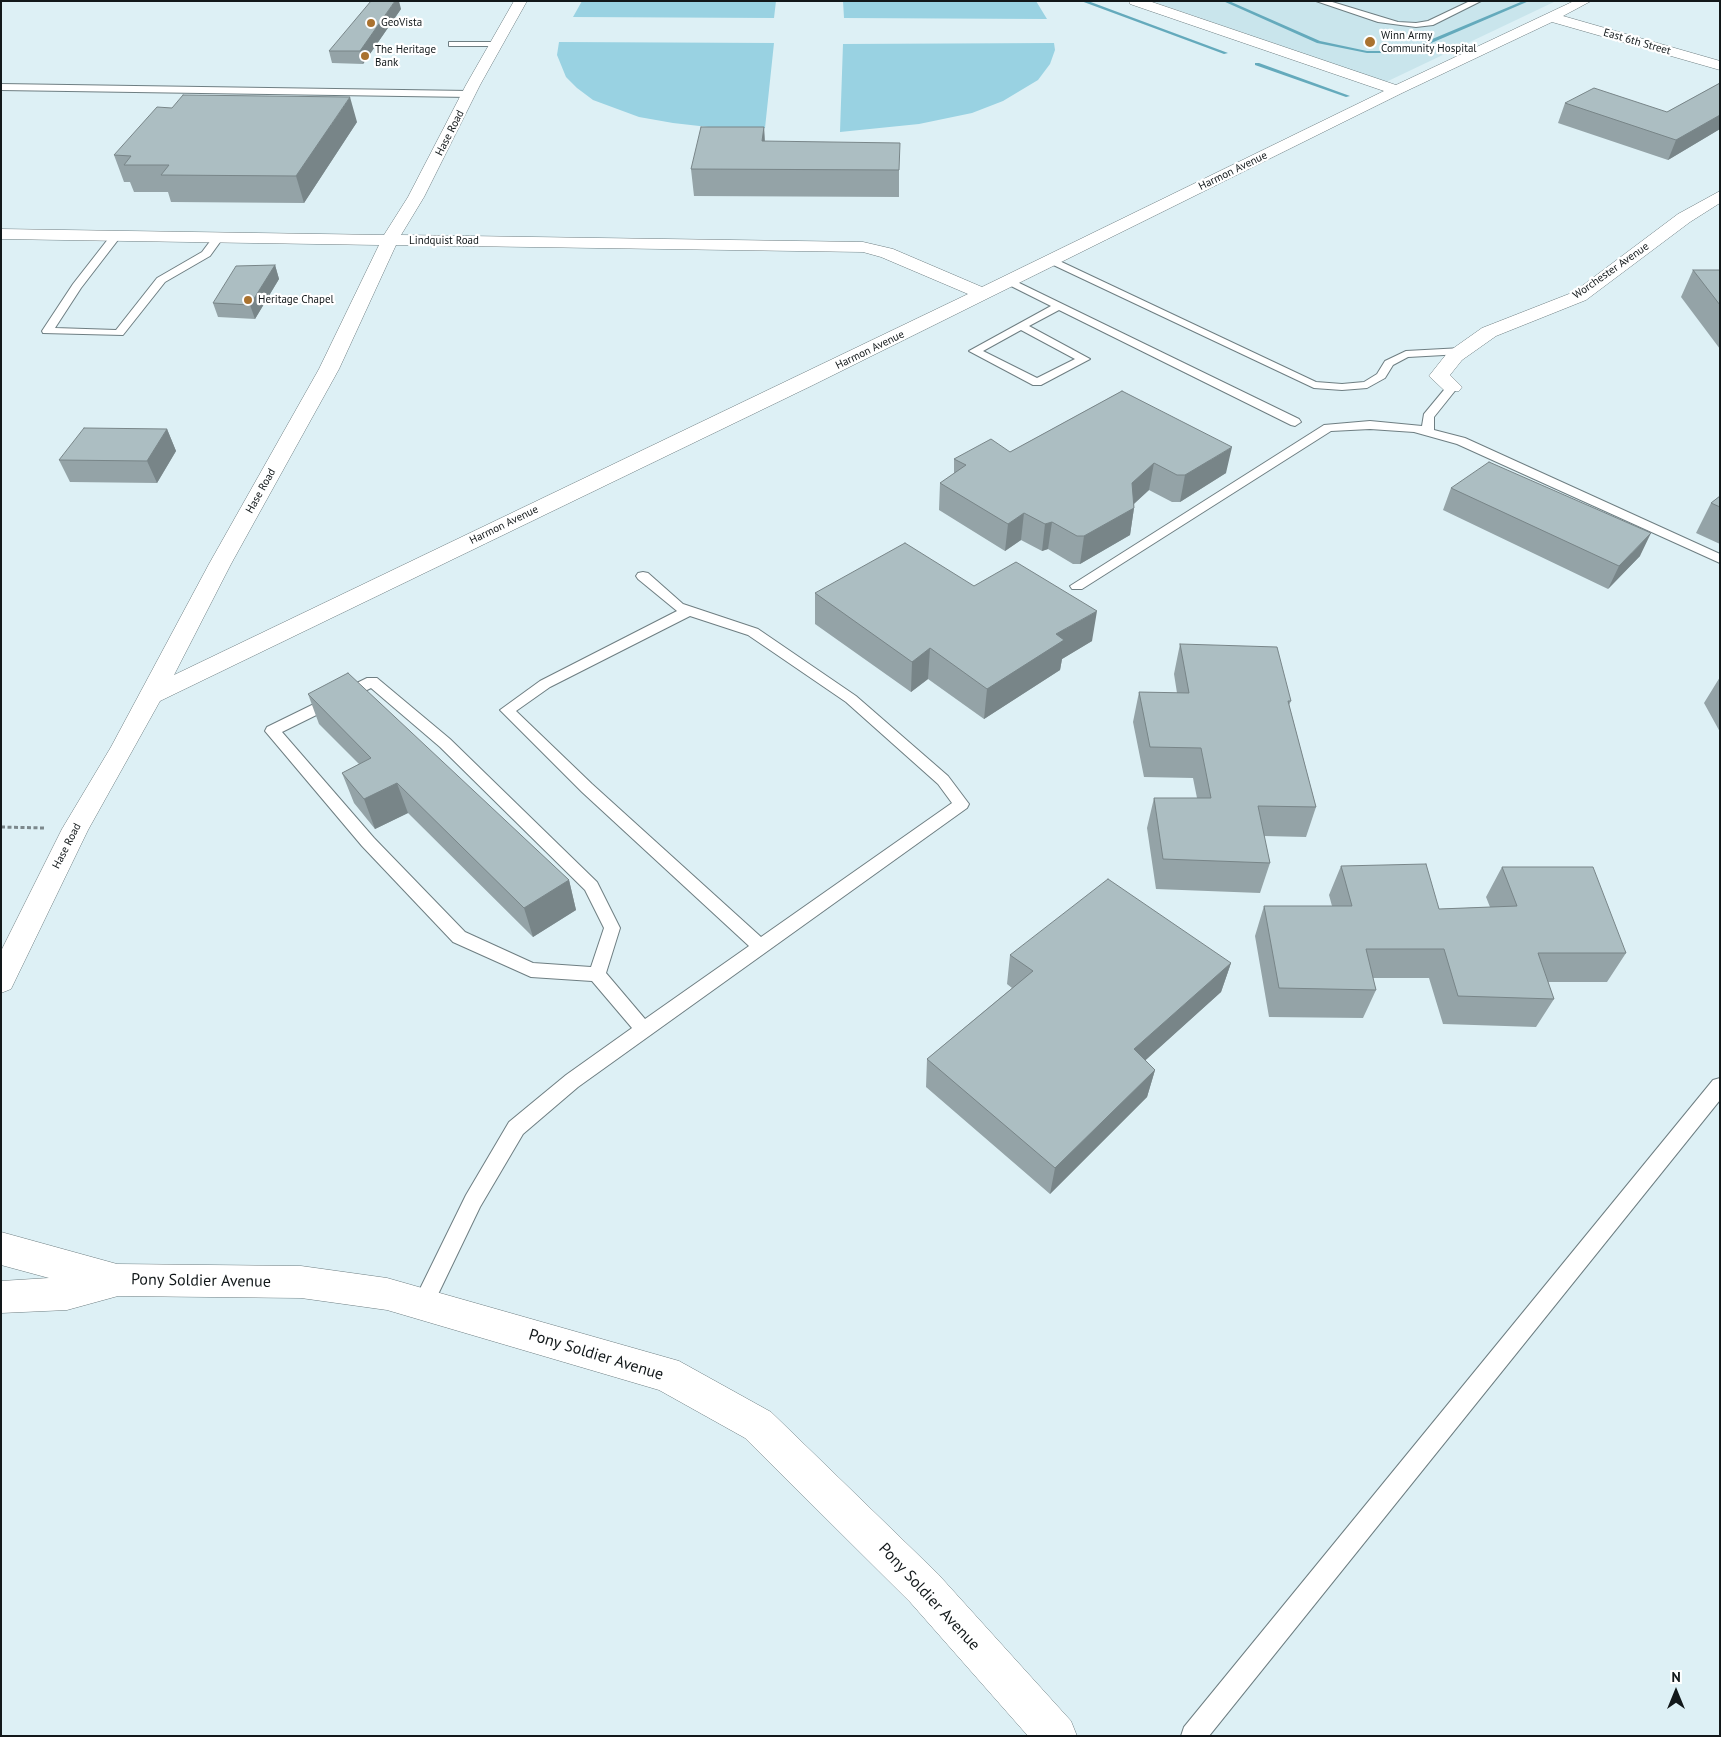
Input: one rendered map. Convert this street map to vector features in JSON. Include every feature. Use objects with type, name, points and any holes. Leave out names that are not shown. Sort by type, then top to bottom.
[{"type":"street","name":"Hase Road","points":[[1,980],[75,830],[152,695],[220,564],[329,369],[389,241],[416,197],[469,94],[521,1]]},
{"type":"street","points":[[1135,1],[1397,90]]},
{"type":"street","name":"Harmon Avenue","points":[[152,695],[804,382],[1397,90],[1554,18],[1585,1]]},
{"type":"street","name":"East 6th Street","points":[[1554,18],[1720,66]]},
{"type":"street","name":"Worchester Avenue","points":[[1452,387],[1439,376],[1455,356],[1462,351],[1489,332],[1580,296],[1684,218],[1720,196]]},
{"type":"street","name":"Lindquist Road","points":[[1,234],[853,247],[887,253],[983,294]]},
{"type":"street","points":[[1,1248],[9,1252],[118,1280]]},
{"type":"street","points":[[1,1297],[67,1294],[118,1280]]},
{"type":"street","name":"Pony Soldier Avenue","points":[[118,1280],[301,1282],[387,1294],[666,1374],[758,1425],[924,1588],[1056,1736]]},
{"type":"lane","points":[[1320,1],[1389,22],[1416,25],[1430,23],[1477,1]]},
{"type":"lane","points":[[452,44],[496,44]]},
{"type":"lane","points":[[1,87],[469,94]]},
{"type":"lane","points":[[116,236],[77,286],[47,331],[119,333],[161,280],[206,254],[218,238]]},
{"type":"lane","points":[[1051,260],[1314,385],[1342,387],[1368,385],[1381,376],[1389,363],[1406,354],[1462,351]]},
{"type":"lane","points":[[1009,281],[1295,422]]},
{"type":"lane","points":[[1023,327],[1084,359],[1037,383],[975,351],[1023,327],[1058,306]]},
{"type":"lane","points":[[1428,432],[1428,417],[1452,387]]},
{"type":"lane","points":[[1076,586],[1328,428],[1370,425],[1415,428],[1461,441],[1720,559]]},
{"type":"lane","points":[[423,1304],[473,1201],[516,1128],[572,1081],[961,804],[943,780],[851,699],[753,632],[678,607],[643,576]]},
{"type":"lane","points":[[688,611],[545,684],[506,710],[587,788],[761,947]]},
{"type":"lane","points":[[597,974],[612,928],[592,886],[446,743],[372,681],[272,731],[368,842],[458,937],[530,970],[597,974],[644,1030]]},
{"type":"lane","points":[[1193,1736],[1720,1086]]},
{"type":"path","points":[[1,827],[75,830]]},
{"type":"shaded area","points":[[582,1],[776,1],[774,18],[573,17]]},
{"type":"shaded area","points":[[843,1],[1036,1],[1047,19],[844,18]]},
{"type":"shaded area","name":"Winn Army Community Hospital","points":[[1151,1],[1556,1],[1386,82]]},
{"type":"shaded area","points":[[559,42],[774,43],[765,128],[717,128],[673,123],[639,117],[593,100],[566,77],[557,55]]},
{"type":"shaded area","points":[[1054,43],[1055,50],[1050,64],[1038,80],[1003,101],[972,113],[919,124],[840,132],[843,44]]},
{"type":"building","points":[[371,1],[395,1],[360,51],[329,51]]},
{"type":"building","points":[[1720,83],[1720,115],[1676,140],[1565,103],[1594,88],[1667,112]]},
{"type":"building","points":[[183,95],[350,97],[296,176],[161,175],[169,165],[124,165],[131,156],[114,155],[157,107],[172,108]]},
{"type":"building","points":[[701,127],[764,127],[762,141],[900,143],[899,170],[691,169]]},
{"type":"building","points":[[275,265],[250,305],[213,303],[236,266]]},
{"type":"building","points":[[1693,270],[1720,270],[1720,305]]},
{"type":"building","points":[[1122,391],[1232,447],[1185,475],[1177,475],[1154,463],[1132,483],[1134,508],[1084,536],[1077,536],[1052,522],[1045,524],[1024,513],[1008,524],[940,483],[966,465],[954,459],[991,439],[1010,452]]},
{"type":"building","points":[[84,428],[167,429],[147,461],[59,460]]},
{"type":"building","points":[[1489,462],[1651,533],[1619,566],[1451,488]]},
{"type":"building","points":[[1720,496],[1720,507],[1711,503]]},
{"type":"building","points":[[905,543],[974,586],[1016,562],[1097,611],[1056,634],[1064,640],[987,689],[930,648],[912,662],[815,593]]},
{"type":"building","points":[[1180,644],[1277,647],[1291,701],[1288,701],[1316,807],[1258,806],[1270,863],[1163,859],[1154,798],[1211,798],[1201,748],[1150,747],[1139,692],[1189,693]]},
{"type":"building","points":[[348,673],[569,880],[524,908],[397,783],[364,799],[342,773],[371,758],[308,694]]},
{"type":"building","points":[[1426,864],[1439,909],[1517,906],[1502,867],[1593,867],[1626,953],[1538,953],[1554,999],[1458,996],[1444,949],[1366,949],[1376,990],[1279,988],[1264,906],[1352,906],[1341,866]]},
{"type":"building","points":[[1108,879],[1231,963],[1134,1049],[1155,1070],[1055,1168],[927,1059],[1033,971],[1010,955]]},
{"type":"waterway","points":[[1083,1],[1226,53]]},
{"type":"waterway","points":[[1225,1],[1319,42],[1367,52],[1400,52],[1420,46],[1527,1]]},
{"type":"waterway","points":[[1257,64],[1348,96]]},
{"type":"place","name":"GeoVista","points":[[371,23]]},
{"type":"place","name":"Winn Army Community Hospital","points":[[1370,42]]},
{"type":"place","name":"The Heritage Bank","points":[[365,56]]},
{"type":"place","name":"Heritage Chapel","points":[[248,300]]}]
